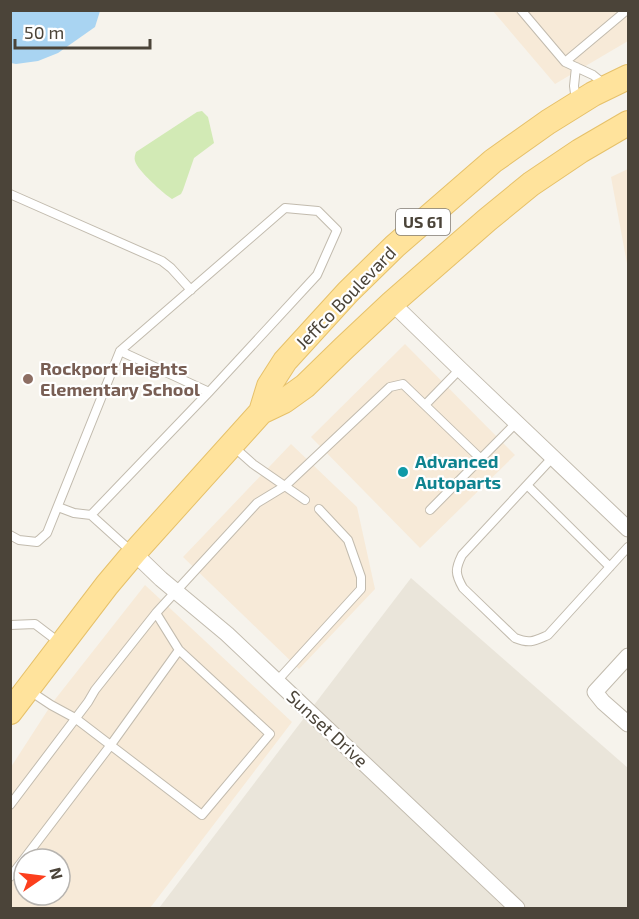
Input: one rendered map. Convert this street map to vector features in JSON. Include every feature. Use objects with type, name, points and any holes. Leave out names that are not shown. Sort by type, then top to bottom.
[{"type":"main road","name":"Jeffco Boulevard","points":[[261,412],[269,386],[285,361],[356,284],[395,246],[493,161],[548,122],[618,82]]},
{"type":"main road","name":"Jeffco Boulevard","points":[[10,712],[107,585],[261,412],[284,401],[305,386],[392,303],[531,184],[580,151],[628,123]]},
{"type":"street","points":[[392,303],[628,529]]},
{"type":"street","name":"Sunset Drive","points":[[134,553],[227,634],[517,909]]},
{"type":"street","points":[[628,656],[594,692],[628,724]]},
{"type":"lane","points":[[521,10],[565,62],[593,75],[618,82]]},
{"type":"lane","points":[[565,62],[627,10]]},
{"type":"lane","points":[[576,67],[574,86],[577,104]]},
{"type":"lane","points":[[10,195],[162,261],[191,290]]},
{"type":"lane","points":[[10,535],[19,540],[37,542],[47,533],[120,351],[285,208],[318,211],[338,230],[317,275],[91,515]]},
{"type":"lane","points":[[120,351],[209,392]]},
{"type":"lane","points":[[425,405],[460,369]]},
{"type":"lane","points":[[10,805],[95,690],[176,591],[257,503],[285,486],[390,387],[403,384],[481,459]]},
{"type":"lane","points":[[430,510],[516,423]]},
{"type":"lane","points":[[231,445],[253,464],[305,500]]},
{"type":"lane","points":[[553,457],[462,555],[456,567],[457,578],[463,588],[516,638],[525,642],[535,641],[548,635],[628,547]]},
{"type":"lane","points":[[527,485],[610,567]]},
{"type":"lane","points":[[58,507],[74,513],[91,515],[134,553]]},
{"type":"lane","points":[[277,681],[361,589],[361,577],[348,540],[319,509]]},
{"type":"lane","points":[[27,689],[75,718],[202,815],[270,734],[179,650],[156,613]]},
{"type":"lane","points":[[10,626],[35,624],[61,644]]},
{"type":"lane","points":[[33,847],[179,650]]},
{"type":"shaded area","points":[[493,11],[628,11],[628,41],[555,84]]},
{"type":"shaded area","points":[[628,169],[628,269],[611,177]]},
{"type":"shaded area","points":[[405,344],[515,455],[420,548],[311,437]]},
{"type":"shaded area","points":[[291,444],[357,507],[375,589],[299,669],[183,557]]},
{"type":"shaded area","points":[[411,578],[628,768],[628,908],[159,908]]},
{"type":"shaded area","points":[[145,585],[292,722],[150,908],[11,908],[11,767],[53,702]]},
{"type":"green space","points":[[202,111],[208,117],[214,143],[194,158],[181,194],[172,199],[140,170],[135,160],[136,152]]},
{"type":"water","points":[[11,10],[100,11],[95,27],[58,53],[38,61],[16,64],[11,63]]},
{"type":"place","name":"Rockport Heights Elementary School","points":[[28,379]]},
{"type":"place","name":"Advanced Autoparts","points":[[403,472]]}]
